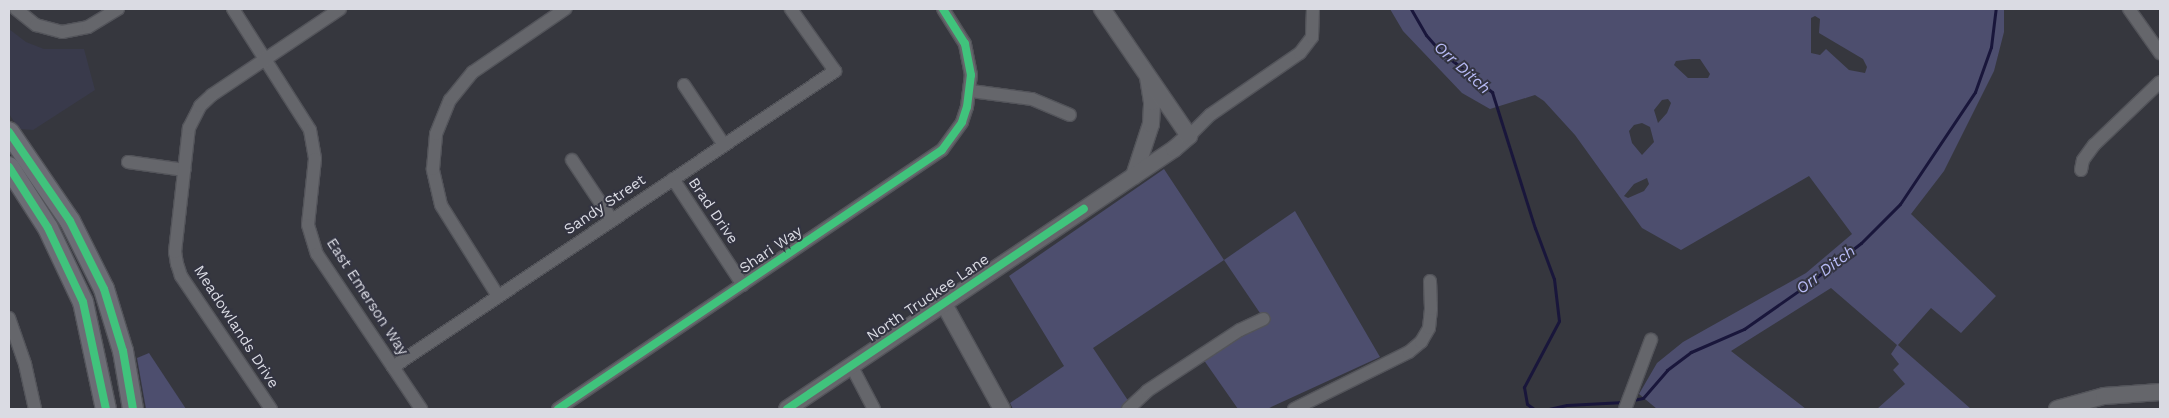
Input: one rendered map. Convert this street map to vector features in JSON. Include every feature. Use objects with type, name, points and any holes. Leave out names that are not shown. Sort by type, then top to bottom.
[{"type":"main road","points":[[9,132],[70,221],[104,289],[123,351],[133,409]]},
{"type":"main road","points":[[9,167],[48,228],[82,302],[106,409]]},
{"type":"street","points":[[16,9],[26,19],[48,30],[75,31],[98,22],[118,9]]},
{"type":"street","name":"East Emerson Way","points":[[233,9],[303,116],[312,137],[315,159],[307,210],[311,240],[317,254],[421,409]]},
{"type":"street","name":"Meadowlands Drive","points":[[271,409],[179,270],[175,252],[189,128],[200,106],[265,59],[340,9]]},
{"type":"street","points":[[498,296],[441,205],[433,169],[436,134],[450,100],[473,72],[565,9]]},
{"type":"street","name":"Sandy Street","points":[[392,367],[834,71],[791,9]]},
{"type":"street","name":"Shari Way","points":[[558,409],[942,150],[962,122],[970,91],[971,75],[965,44],[943,9]]},
{"type":"street","points":[[1102,9],[1189,136]]},
{"type":"street","name":"North Truckee Lane","points":[[786,409],[852,367],[1134,176],[1189,136],[1210,114],[1300,53],[1307,46],[1314,27],[1313,9]]},
{"type":"street","points":[[2129,9],[2160,53]]},
{"type":"street","points":[[1134,176],[1151,124],[1152,102],[1147,74]]},
{"type":"street","points":[[2081,170],[2088,152],[2160,82]]},
{"type":"street","points":[[684,85],[724,145]]},
{"type":"street","points":[[970,91],[1032,99],[1070,115]]},
{"type":"street","points":[[572,160],[612,220]]},
{"type":"street","points":[[128,162],[184,170]]},
{"type":"street","name":"Brad Drive","points":[[673,179],[743,285]]},
{"type":"street","points":[[1294,409],[1409,352],[1421,342],[1429,328],[1431,309],[1430,281]]},
{"type":"street","points":[[944,304],[1002,409]]},
{"type":"street","points":[[9,318],[12,338],[35,409]]},
{"type":"street","points":[[1128,409],[1147,391],[1240,330],[1264,319]]},
{"type":"street","points":[[1625,409],[1651,340]]},
{"type":"street","points":[[852,367],[874,409]]},
{"type":"street","points":[[2057,409],[2104,396],[2160,392]]},
{"type":"shaded area","points":[[1390,9],[2004,9],[2004,32],[1994,71],[1944,171],[1911,214],[1996,296],[1961,333],[1931,308],[1898,345],[1971,409],[1877,409],[1905,384],[1893,370],[1899,364],[1891,354],[1897,345],[1831,288],[1731,351],[1806,409],[1657,409],[1639,394],[1657,363],[1683,342],[1806,273],[1852,234],[1809,176],[1681,250],[1642,228],[1575,135],[1544,101],[1535,95],[1490,109],[1462,93],[1403,31]],"holes":[[[1815,16],[1820,19],[1819,33],[1863,59],[1867,67],[1865,73],[1849,70],[1826,49],[1820,55],[1811,53],[1811,18]],[[1700,59],[1710,74],[1708,78],[1688,78],[1674,65],[1676,61]],[[1668,99],[1671,103],[1667,113],[1658,123],[1654,110],[1662,100]],[[1642,123],[1650,127],[1654,142],[1642,155],[1632,143],[1629,131],[1634,125]],[[1647,178],[1649,184],[1644,191],[1628,198],[1624,196],[1634,184]]]},
{"type":"shaded area","points":[[9,29],[26,42],[44,49],[84,49],[95,90],[33,130],[19,129],[9,114]]},
{"type":"shaded area","points":[[1164,169],[1224,260],[1093,348],[1131,405],[1128,409],[1013,409],[1010,403],[1064,366],[1009,276]]},
{"type":"shaded area","points":[[1295,211],[1380,357],[1267,409],[1238,409],[1201,356],[1264,319],[1224,260]]},
{"type":"shaded area","points":[[149,353],[186,409],[146,409],[137,358]]},
{"type":"waterway","name":"Orr Ditch","points":[[1411,9],[1426,35],[1439,50],[1492,92],[1535,228],[1554,279],[1559,321],[1524,387],[1527,404],[1534,409]]},
{"type":"waterway","name":"Orr Ditch","points":[[1633,400],[1643,398],[1667,370],[1691,352],[1744,329],[1804,287],[1861,243],[1900,204],[1975,92],[1991,47],[1996,9]]},
{"type":"waterway","name":"Orr Ditch","points":[[1549,409],[1567,405],[1624,402]]},
{"type":"cycle path","points":[[558,409],[942,150],[962,122],[967,107],[971,75],[965,44],[943,9]]},
{"type":"cycle path","points":[[9,132],[70,221],[104,289],[123,351],[133,409]]},
{"type":"cycle path","points":[[9,167],[48,228],[83,302],[106,409]]},
{"type":"cycle path","points":[[787,409],[1084,209]]}]
